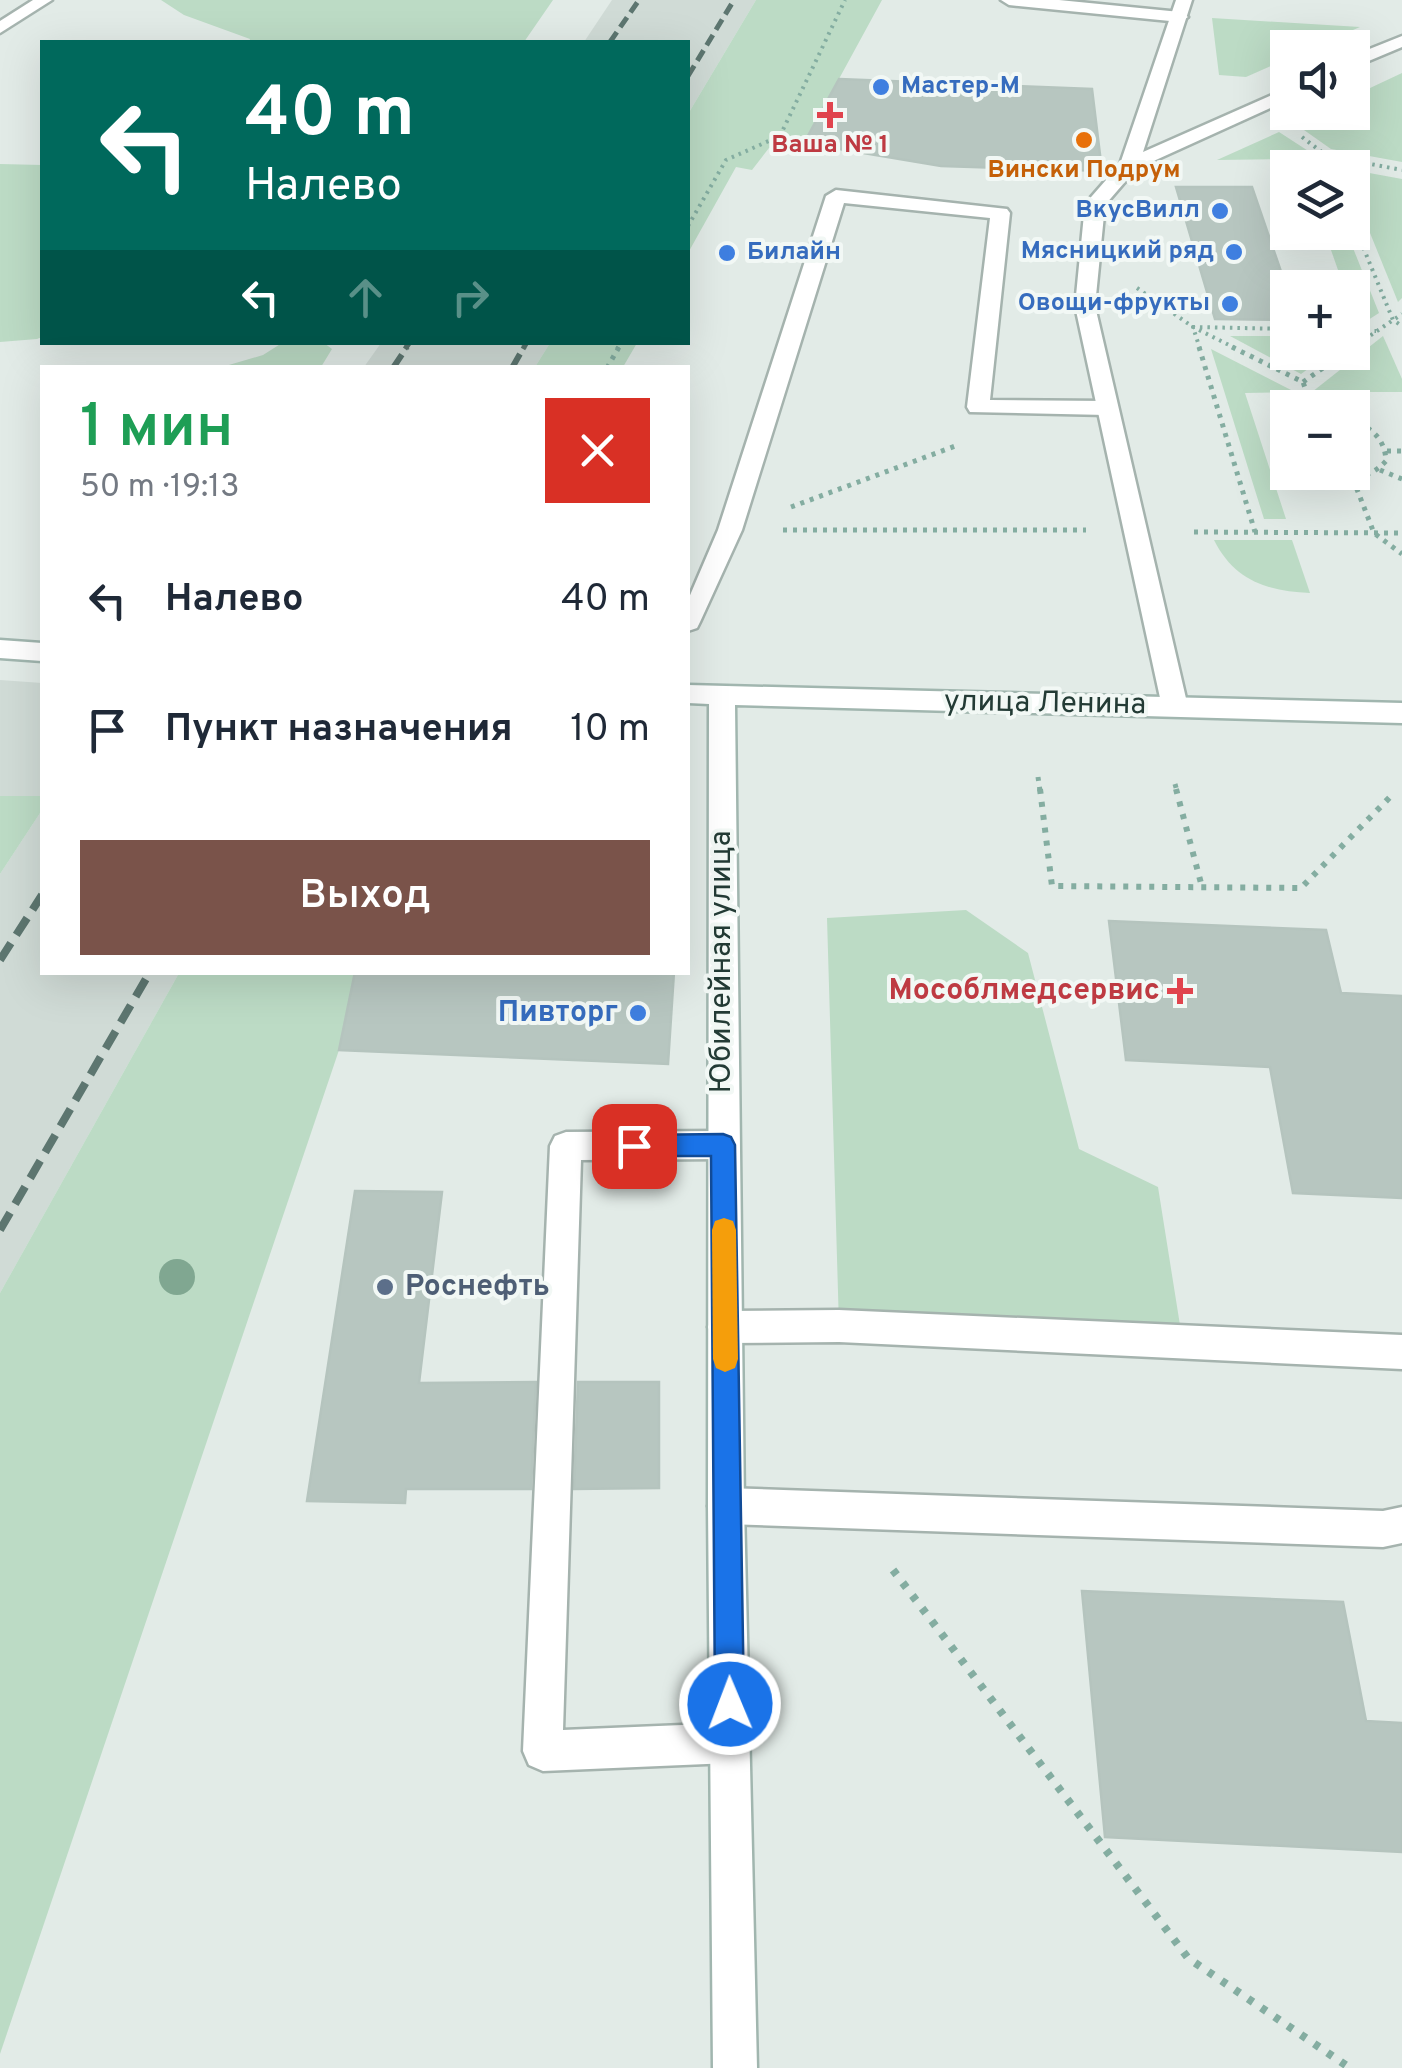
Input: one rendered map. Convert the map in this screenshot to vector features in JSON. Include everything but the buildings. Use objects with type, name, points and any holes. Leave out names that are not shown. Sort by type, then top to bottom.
[{"type":"street","points":[[0,28],[44,0]]},
{"type":"street","points":[[1009,0],[1182,8],[1128,165],[1094,204],[1085,306],[1174,707]]},
{"type":"street","points":[[1370,55],[1402,41]]},
{"type":"street","points":[[1128,165],[1270,101]]},
{"type":"street","points":[[690,618],[730,530],[836,196],[1000,213],[978,406],[1106,408]]},
{"type":"street","points":[[0,649],[40,652]]},
{"type":"street","name":"улица Ленина","points":[[705,695],[1402,713]]},
{"type":"street","name":"Юбилейная улица","points":[[705,695],[723,1145],[734,2068]]},
{"type":"street","points":[[723,1145],[566,1146],[543,1751],[730,1743]]},
{"type":"street","points":[[725,1326],[839,1326],[1402,1352]]},
{"type":"street","points":[[726,1506],[1383,1529],[1402,1526]]},
{"type":"path","points":[[690,223],[726,160],[780,136],[845,0]]},
{"type":"path","points":[[1370,164],[1402,170]]},
{"type":"path","points":[[1364,250],[1393,320],[1402,326]]},
{"type":"path","points":[[1136,287],[1193,327],[1304,382],[1306,390]]},
{"type":"path","points":[[1370,335],[1402,314]]},
{"type":"path","points":[[1193,327],[1270,329]]},
{"type":"path","points":[[1193,327],[1255,532]]},
{"type":"path","points":[[1370,331],[1376,331]]},
{"type":"path","points":[[1304,382],[1321,370]]},
{"type":"path","points":[[1370,429],[1387,451]]},
{"type":"path","points":[[730,530],[964,442]]},
{"type":"path","points":[[1387,451],[1402,451]]},
{"type":"path","points":[[1380,470],[1387,451]]},
{"type":"path","points":[[1370,473],[1380,470],[1402,479]]},
{"type":"path","points":[[1357,490],[1374,533],[1402,554]]},
{"type":"path","points":[[730,530],[1087,530]]},
{"type":"path","points":[[1194,532],[1402,533]]},
{"type":"path","points":[[1038,777],[1052,886],[1301,888],[1392,795]]},
{"type":"path","points":[[1175,784],[1202,887]]},
{"type":"path","points":[[846,1508],[1188,1958],[1350,2068]]},
{"type":"shaded area","points":[[612,0],[756,0],[690,111],[690,40],[585,40]]},
{"type":"shaded area","points":[[379,345],[549,345],[536,365],[365,365]]},
{"type":"shaded area","points":[[0,680],[40,683],[40,796],[0,796]]},
{"type":"shaded area","points":[[40,813],[40,975],[178,975],[0,1293],[0,874]]},
{"type":"green space","points":[[161,0],[553,0],[525,40],[250,40],[184,15]]},
{"type":"green space","points":[[756,0],[882,0],[804,143],[769,148],[752,170],[736,167],[690,249],[690,111]]},
{"type":"green space","points":[[1212,18],[1360,27],[1270,30],[1270,66],[1246,77],[1219,75]]},
{"type":"green space","points":[[1402,73],[1402,162],[1370,156],[1370,150],[1331,149],[1304,130],[1370,130],[1370,88]]},
{"type":"green space","points":[[1279,132],[1307,150],[1270,150],[1270,159],[1217,160]]},
{"type":"green space","points":[[0,164],[40,165],[40,338],[0,342]]},
{"type":"green space","points":[[1370,173],[1402,179],[1402,298],[1398,302],[1370,233]]},
{"type":"green space","points":[[1331,250],[1354,250],[1362,270],[1338,270]]},
{"type":"green space","points":[[1370,290],[1379,313],[1370,319]]},
{"type":"green space","points":[[1230,336],[1270,336],[1270,357]]},
{"type":"green space","points":[[1383,336],[1402,379],[1402,392],[1315,390],[1340,370],[1370,370],[1370,346]]},
{"type":"green space","points":[[279,345],[327,345],[332,349],[322,365],[229,365],[263,355]]},
{"type":"green space","points":[[548,345],[636,345],[624,365],[536,365]]},
{"type":"green space","points":[[1211,349],[1291,390],[1245,393],[1270,470],[1270,490],[1277,490],[1286,519],[1264,519]]},
{"type":"green space","points":[[1214,540],[1292,540],[1310,593],[1279,590],[1253,581],[1231,565]]},
{"type":"green space","points":[[0,796],[40,796],[40,813],[0,874]]},
{"type":"green space","points":[[966,910],[1028,953],[1079,1149],[1158,1187],[1183,1344],[839,1326],[827,918]]},
{"type":"green space","points":[[178,975],[355,975],[339,1050],[0,2054],[0,1293]]},
{"type":"railway","points":[[611,40],[639,0]]},
{"type":"railway","points":[[690,73],[734,0]]},
{"type":"railway","points":[[405,349],[408,345]]},
{"type":"railway","points":[[523,349],[525,345]]},
{"type":"railway","points":[[395,365],[407,347]]},
{"type":"railway","points":[[514,365],[524,347]]},
{"type":"railway","points":[[0,960],[40,898]]},
{"type":"railway","points":[[0,1230],[148,975]]},
{"type":"slow traffic","points":[[724,1230],[725,1359]]},
{"type":"place","name":"Мастер-М","points":[[881,87]]},
{"type":"place","name":"Ваша № 1","points":[[830,115]]},
{"type":"place","name":"Вински Подрум","points":[[1084,140]]},
{"type":"place","name":"ВкусВилл","points":[[1220,211]]},
{"type":"place","name":"Мясницкий ряд","points":[[1234,252]]},
{"type":"place","name":"Билайн","points":[[727,253]]},
{"type":"place","name":"Овощи-фрукты","points":[[1230,304]]},
{"type":"place","name":"Мособлмедсервис","points":[[1180,991]]},
{"type":"place","name":"Пивторг","points":[[638,1013]]},
{"type":"place","name":"Роснефть","points":[[385,1287]]},
{"type":"route","points":[[634,1146],[723,1145],[730,1704]]}]
